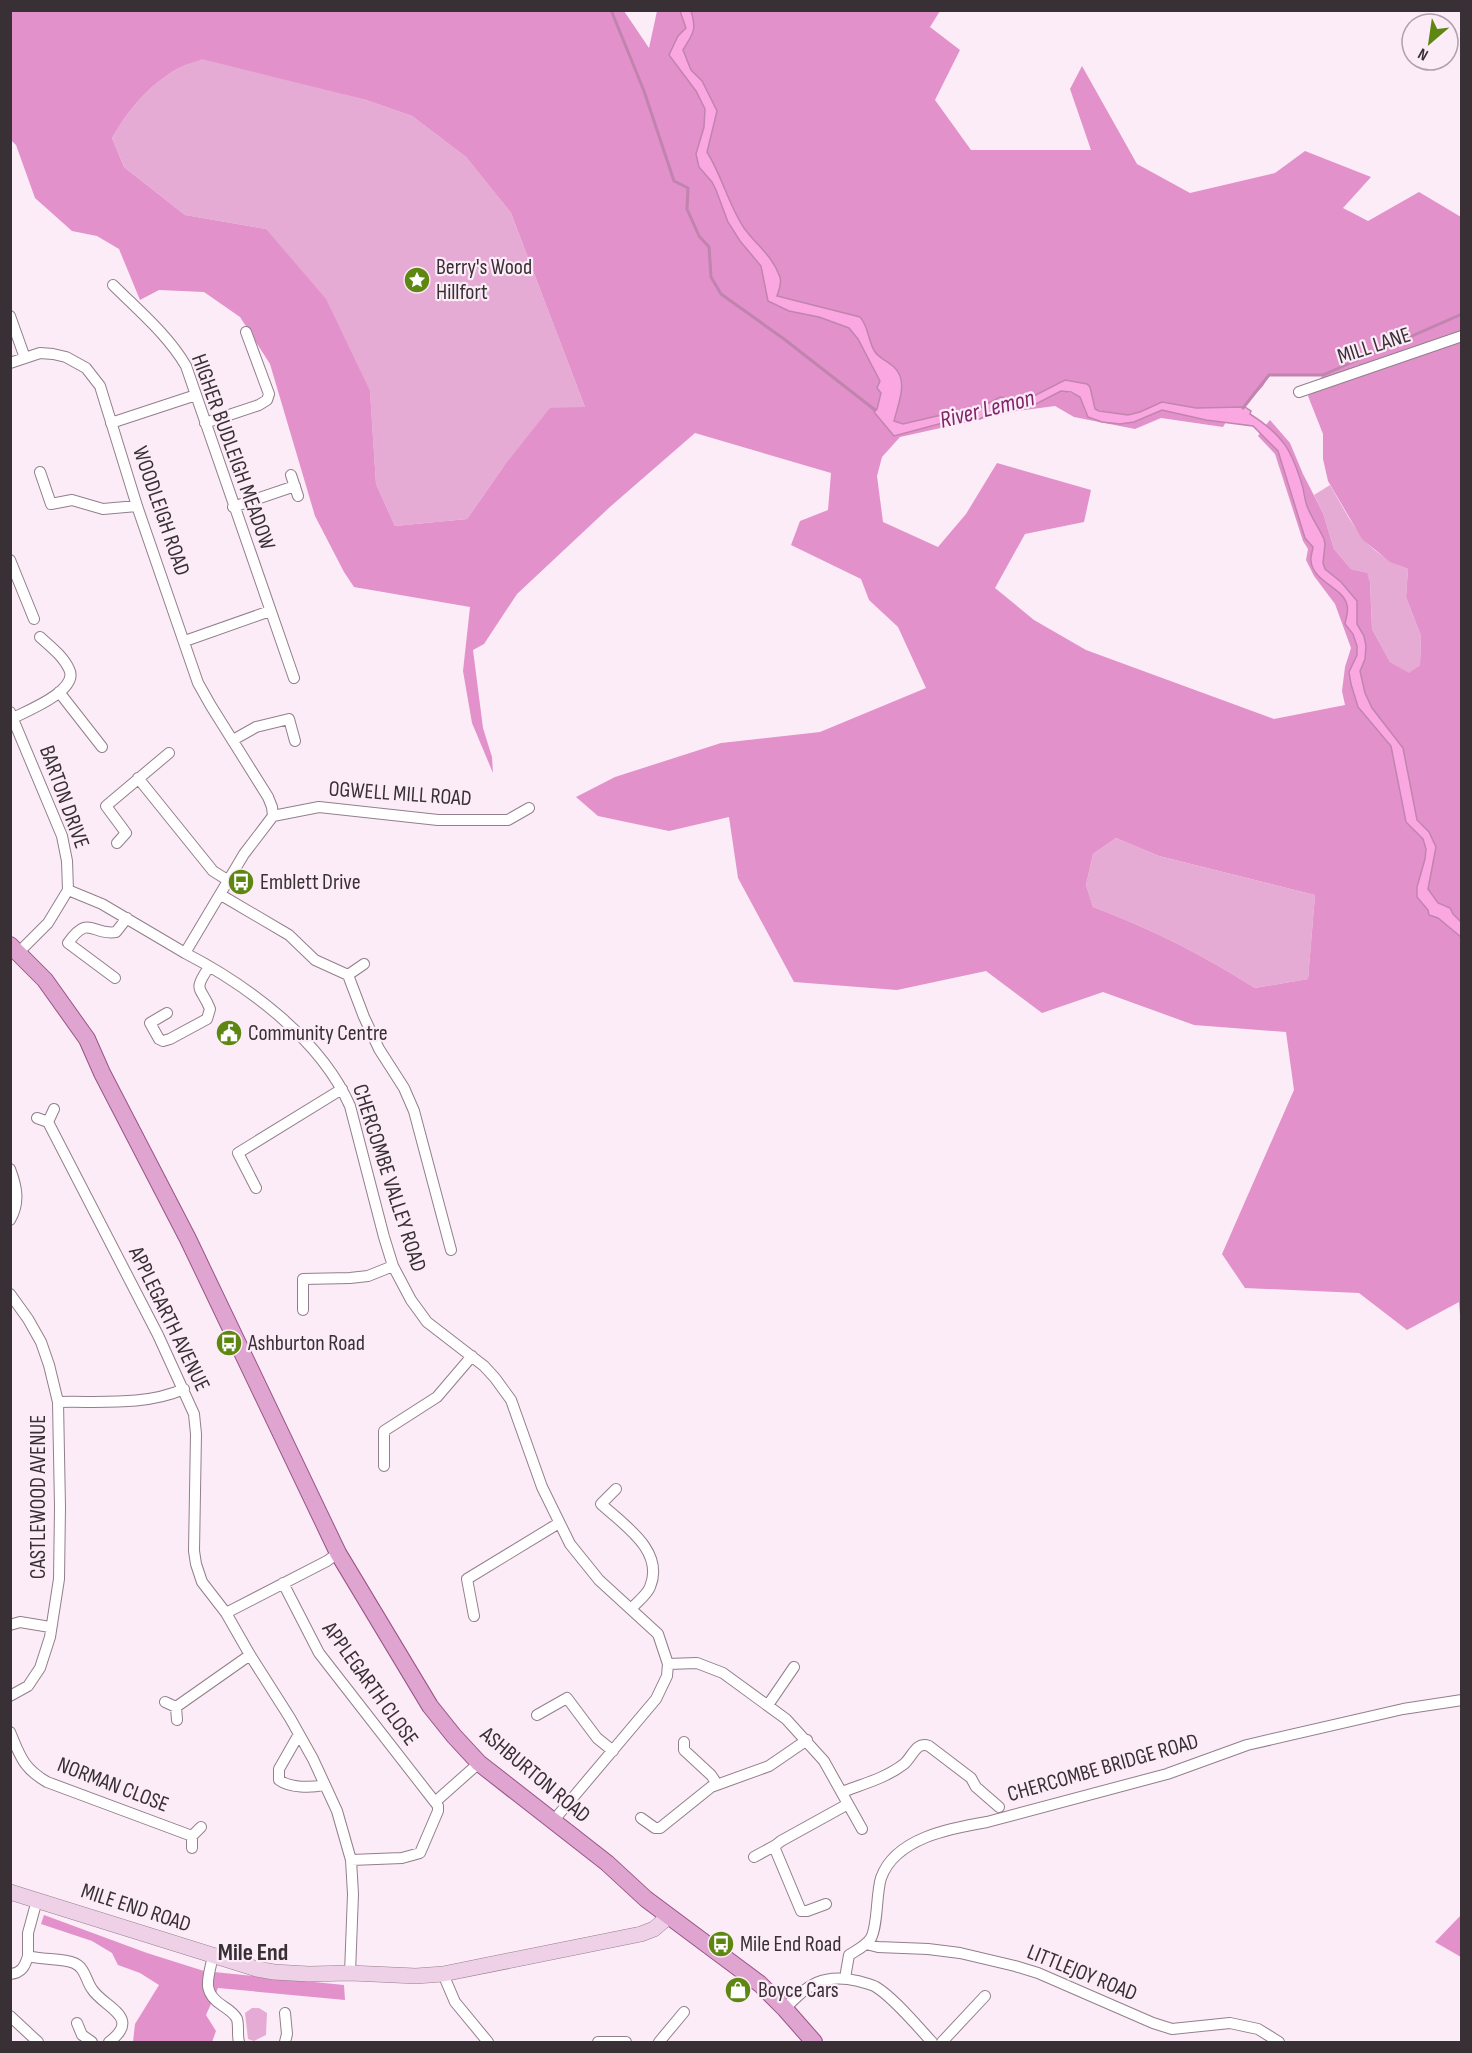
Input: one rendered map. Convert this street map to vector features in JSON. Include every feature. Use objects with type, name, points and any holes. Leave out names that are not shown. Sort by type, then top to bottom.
[{"type":"main road","name":"ASHBURTON ROAD","points":[[15,949],[45,980],[87,1039],[102,1073],[188,1239],[338,1553],[430,1706],[479,1763],[554,1820],[669,1916],[760,1984],[814,2043]]},
{"type":"street","name":"HIGHER BUDLEIGH MEADOW","points":[[113,285],[148,320],[186,366],[294,678]]},
{"type":"street","points":[[10,316],[24,358]]},
{"type":"street","points":[[205,423],[259,405],[267,400],[269,394],[246,332]]},
{"type":"street","name":"MILL LANE","points":[[1299,392],[1461,336]]},
{"type":"street","name":"WOODLEIGH ROAD","points":[[10,363],[40,353],[66,357],[86,368],[100,386],[198,683],[268,797],[273,807],[273,816]]},
{"type":"street","points":[[111,423],[196,394]]},
{"type":"street","points":[[40,472],[51,504],[72,500],[103,509],[138,506]]},
{"type":"street","points":[[233,507],[297,491],[291,475]]},
{"type":"street","points":[[10,560],[34,619]]},
{"type":"street","points":[[185,641],[270,611]]},
{"type":"street","points":[[12,715],[39,706],[59,692],[71,675],[59,655],[38,635]]},
{"type":"street","points":[[273,656],[285,652]]},
{"type":"street","points":[[59,692],[102,747]]},
{"type":"street","points":[[291,708],[289,719],[295,741]]},
{"type":"street","name":"BARTON DRIVE","points":[[12,715],[62,836],[67,861],[68,890]]},
{"type":"street","points":[[233,740],[256,727],[289,719]]},
{"type":"street","points":[[117,843],[126,833],[106,806],[169,753]]},
{"type":"street","points":[[138,778],[213,871],[229,881]]},
{"type":"street","name":"OGWELL MILL ROAD","points":[[273,816],[319,807],[438,820],[508,820],[529,808]]},
{"type":"street","points":[[15,949],[48,923],[68,890],[102,904],[185,953],[244,854],[273,816]]},
{"type":"street","points":[[221,895],[289,935],[315,960],[348,975],[379,1049],[404,1088],[414,1111],[451,1250]]},
{"type":"street","points":[[115,978],[68,943],[78,929],[87,926],[109,933],[116,932],[127,918]]},
{"type":"street","name":"CHERCOMBE VALLEY ROAD","points":[[185,953],[242,988],[289,1025],[320,1058],[342,1089],[357,1130],[393,1266],[411,1300],[427,1322],[472,1356],[495,1378],[511,1400],[542,1487],[570,1544],[599,1580],[658,1634],[668,1664]]},
{"type":"street","points":[[348,975],[364,964]]},
{"type":"street","points":[[167,1013],[150,1023],[159,1039],[163,1041],[207,1019],[210,1009],[200,992],[199,984],[209,967]]},
{"type":"street","points":[[256,1188],[237,1153],[342,1089]]},
{"type":"street","points":[[37,1118],[48,1122],[54,1110]]},
{"type":"street","name":"APPLEGARTH AVENUE","points":[[48,1122],[184,1389],[194,1414],[196,1564],[202,1582],[225,1613],[300,1734],[337,1810],[351,1860],[353,1894],[350,1973]]},
{"type":"street","points":[[10,1169],[17,1192],[17,1205],[10,1220]]},
{"type":"street","points":[[303,1310],[303,1279],[368,1276],[393,1266]]},
{"type":"street","name":"CASTLEWOOD AVENUE","points":[[10,1294],[41,1342],[50,1365],[58,1402],[59,1563],[59,1579],[50,1636],[40,1668],[27,1686],[10,1696]]},
{"type":"street","points":[[384,1466],[384,1431],[437,1397],[472,1356]]},
{"type":"street","points":[[58,1402],[141,1401],[184,1389]]},
{"type":"street","points":[[616,1489],[601,1504],[638,1538],[648,1550],[653,1563],[650,1590],[632,1608]]},
{"type":"street","points":[[474,1616],[468,1579],[559,1523]]},
{"type":"street","points":[[225,1613],[327,1561],[338,1553]]},
{"type":"street","name":"APPLEGARTH CLOSE","points":[[283,1583],[319,1653],[435,1802]]},
{"type":"street","points":[[11,1624],[20,1622],[50,1628]]},
{"type":"street","points":[[176,1707],[249,1655]]},
{"type":"street","points":[[554,1820],[656,1699],[667,1676],[668,1664],[697,1662],[723,1673],[768,1705],[807,1740],[824,1761],[862,1829]]},
{"type":"street","points":[[768,1705],[794,1667]]},
{"type":"street","points":[[537,1715],[567,1698],[597,1738],[613,1751]]},
{"type":"street","name":"CHERCOMBE BRIDGE ROAD","points":[[845,1978],[849,1955],[866,1944],[872,1936],[881,1879],[886,1867],[905,1849],[933,1835],[1167,1774],[1247,1745],[1403,1709],[1461,1700]]},
{"type":"street","points":[[165,1702],[176,1707]]},
{"type":"street","points":[[176,1707],[177,1720]]},
{"type":"street","name":"NORMAN CLOSE","points":[[10,1732],[25,1766],[47,1782],[192,1836]]},
{"type":"street","points":[[300,1734],[294,1740],[279,1769],[279,1780],[295,1785],[315,1787],[324,1785]]},
{"type":"street","points":[[641,1818],[655,1828],[660,1828],[711,1786],[770,1766],[807,1740]]},
{"type":"street","points":[[684,1742],[684,1750],[711,1775],[717,1784]]},
{"type":"street","points":[[842,1792],[879,1779],[904,1764],[918,1746],[923,1744],[929,1746],[971,1778],[976,1787],[999,1807]]},
{"type":"street","points":[[351,1860],[402,1858],[420,1853],[438,1811],[435,1802],[479,1763]]},
{"type":"street","points":[[753,1857],[848,1804]]},
{"type":"street","points":[[192,1848],[192,1836],[201,1827]]},
{"type":"street","points":[[776,1845],[776,1855],[801,1911],[826,1904]]},
{"type":"street","name":"MILE END ROAD","points":[[10,1892],[213,1956],[274,1972],[309,1974],[416,1976],[454,1973],[641,1934],[654,1929],[669,1916]]},
{"type":"street","points":[[10,1974],[17,1973],[24,1967],[28,1956],[28,1933],[37,1900]]},
{"type":"street","name":"LITTLEJOY ROAD","points":[[866,1944],[878,1947],[960,1953],[994,1960],[1038,1973],[1172,2029],[1230,2023],[1258,2029],[1279,2043]]},
{"type":"street","points":[[28,1956],[76,1963],[83,1970],[96,1994],[119,2014],[122,2023],[118,2033],[109,2043]]},
{"type":"street","points":[[213,1956],[207,1981],[208,1989],[217,2002],[232,2012],[236,2018],[238,2043]]},
{"type":"street","points":[[785,2009],[804,1989],[819,1981],[845,1978],[875,1986],[905,2012],[932,2043]]},
{"type":"street","points":[[446,1981],[455,2002],[488,2043]]},
{"type":"street","points":[[942,2043],[985,1996]]},
{"type":"street","points":[[659,2043],[684,2012]]},
{"type":"street","points":[[285,2013],[287,2034],[285,2043]]},
{"type":"street","points":[[10,2016],[38,2043]]},
{"type":"street","points":[[77,2023],[82,2035],[92,2043]]},
{"type":"street","points":[[598,2043],[626,2043]]},
{"type":"shaded area","points":[[10,11],[624,11],[649,48],[657,11],[940,11],[930,27],[960,50],[935,100],[971,150],[1091,150],[1070,89],[1082,66],[1137,164],[1190,193],[1275,173],[1305,151],[1371,177],[1343,208],[1368,221],[1419,192],[1461,217],[1461,1328],[1459,1302],[1407,1330],[1359,1293],[1245,1288],[1222,1254],[1294,1090],[1286,1032],[1194,1025],[1103,992],[1042,1013],[986,971],[897,990],[794,982],[738,878],[729,817],[669,831],[598,816],[576,797],[615,777],[721,743],[820,732],[926,688],[898,627],[869,600],[861,579],[791,545],[800,521],[828,510],[831,473],[695,433],[611,506],[517,594],[484,644],[473,650],[483,728],[492,757],[493,773],[472,723],[463,671],[470,607],[354,587],[315,516],[270,364],[240,317],[204,292],[159,290],[140,300],[119,249],[97,236],[72,231],[35,198],[16,145],[11,140]],"holes":[[[202,59],[366,100],[412,116],[466,157],[511,213],[585,407],[550,408],[504,466],[467,519],[395,526],[376,484],[370,391],[326,299],[266,229],[185,215],[124,167],[112,138],[145,93],[179,68]],[[1269,375],[1323,375],[1308,396],[1323,434],[1323,459],[1328,481],[1362,539],[1390,562],[1408,569],[1406,597],[1421,636],[1420,665],[1409,673],[1390,662],[1372,629],[1370,581],[1367,573],[1351,569],[1334,549],[1323,513],[1290,443],[1270,420],[1265,426],[1250,414],[1253,425],[1246,425],[1253,426],[1260,433],[1258,436],[1275,454],[1303,541],[1308,549],[1306,560],[1314,576],[1335,604],[1351,648],[1345,667],[1342,691],[1345,705],[1274,719],[1086,650],[1034,620],[995,588],[1025,534],[1084,522],[1091,490],[997,463],[966,514],[938,547],[883,522],[877,476],[882,457],[900,437],[1017,411],[1055,406],[1074,417],[1135,429],[1161,418],[1223,427],[1226,422],[1239,424],[1162,410],[1134,422],[1120,424],[1102,422],[1092,419],[1085,411],[1080,397],[1066,391],[1058,392],[1034,405],[999,408],[980,419],[950,421],[894,436],[875,412],[877,410],[899,424],[903,424],[937,416],[975,411],[1000,397],[1019,400],[1030,398],[1065,380],[1083,383],[1096,410],[1128,415],[1162,402],[1196,408],[1245,407],[1251,411],[1244,406],[1263,386]],[[1116,838],[1159,856],[1315,895],[1308,979],[1255,988],[1176,943],[1093,907],[1086,885],[1093,854]]]},
{"type":"shaded area","points":[[202,58],[366,100],[412,116],[466,157],[511,213],[585,407],[504,466],[467,519],[395,526],[376,484],[370,392],[266,229],[185,215],[124,167],[112,138],[124,119],[145,93],[162,79],[179,68]]},
{"type":"shaded area","points":[[1330,485],[1353,524],[1370,545],[1380,554],[1408,569],[1406,597],[1421,636],[1420,665],[1409,674],[1390,662],[1372,629],[1370,580],[1366,573],[1351,569],[1334,549],[1323,513],[1314,495]]},
{"type":"shaded area","points":[[1116,838],[1159,856],[1315,895],[1308,979],[1255,988],[1176,943],[1093,907],[1086,885],[1093,854]]},
{"type":"shaded area","points":[[44,1915],[147,1953],[204,1971],[344,1985],[345,2000],[218,1988],[206,2015],[216,2031],[212,2042],[133,2042],[135,2024],[159,1985],[140,1973],[118,1965],[112,1953],[92,1941],[41,1924]]},
{"type":"shaded area","points":[[1461,1915],[1461,1957],[1435,1942]]},
{"type":"shaded area","points":[[252,2008],[259,2008],[267,2013],[266,2035],[254,2041],[248,2039],[245,2013]]},
{"type":"water","name":"River Lemon","points":[[680,11],[691,11],[694,23],[692,35],[683,50],[691,70],[702,81],[717,111],[707,152],[744,228],[777,269],[781,282],[777,296],[860,317],[875,352],[894,367],[901,379],[901,393],[894,421],[903,424],[974,411],[1000,397],[1019,400],[1030,398],[1065,380],[1087,384],[1090,387],[1095,409],[1099,411],[1128,415],[1162,402],[1196,408],[1245,407],[1251,411],[1250,414],[1271,429],[1285,445],[1295,463],[1307,506],[1324,539],[1325,569],[1341,582],[1357,601],[1357,624],[1364,636],[1366,646],[1365,659],[1360,671],[1365,693],[1372,708],[1403,748],[1417,820],[1429,832],[1436,847],[1428,889],[1438,903],[1450,908],[1461,922],[1461,937],[1438,918],[1429,915],[1428,910],[1417,897],[1417,887],[1425,859],[1426,849],[1423,839],[1406,822],[1391,746],[1358,707],[1349,672],[1357,655],[1357,646],[1353,634],[1345,624],[1347,605],[1340,593],[1322,579],[1313,568],[1311,559],[1313,547],[1305,538],[1278,451],[1253,426],[1206,420],[1162,410],[1134,422],[1120,424],[1102,422],[1088,417],[1080,397],[1071,392],[1061,391],[1034,405],[999,408],[980,419],[950,421],[894,436],[874,412],[881,393],[877,388],[880,381],[858,339],[849,328],[819,317],[789,311],[768,301],[761,266],[740,241],[728,222],[712,182],[699,167],[696,154],[704,127],[705,109],[696,91],[669,55],[678,36],[686,28]]},
{"type":"waterway","points":[[611,10],[644,91],[674,181],[688,188],[687,209],[699,236],[709,247],[711,277],[721,294],[784,339],[875,410]]},
{"type":"waterway","points":[[1243,408],[1269,375],[1323,375],[1462,314]]},
{"type":"place","name":"Berry's Wood Hillfort","points":[[417,280]]},
{"type":"place","name":"Emblett Drive","points":[[241,882]]},
{"type":"place","name":"Community Centre","points":[[229,1033]]},
{"type":"place","name":"Ashburton Road","points":[[229,1343]]},
{"type":"place","name":"Mile End Road","points":[[721,1944]]},
{"type":"place","name":"Boyce Cars","points":[[738,1990]]},
{"type":"district","name":"Mile End","points":[[253,1952]]}]
